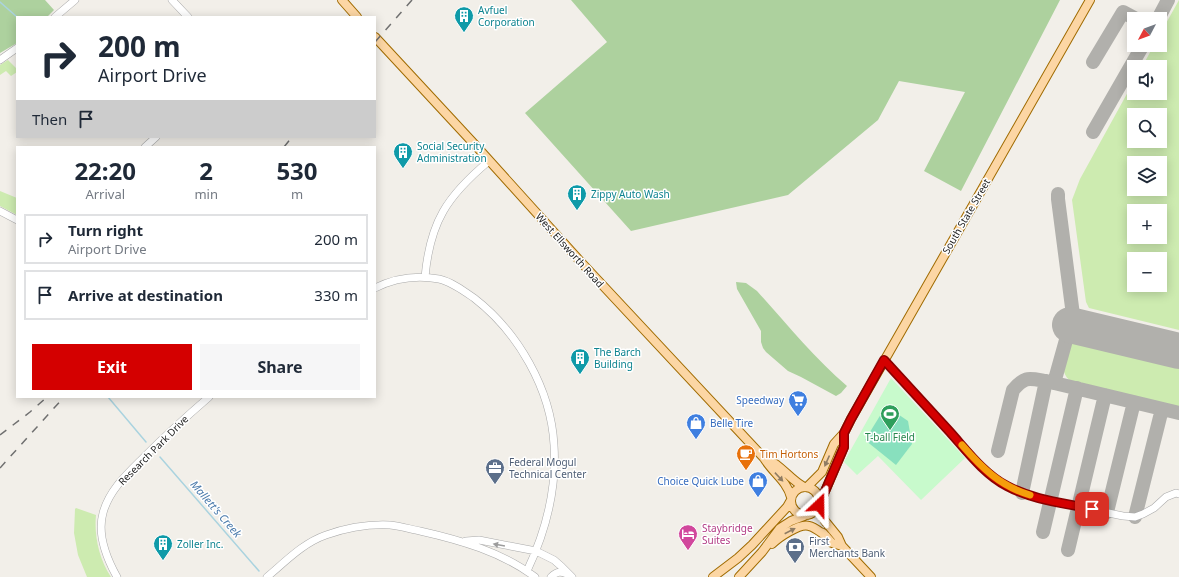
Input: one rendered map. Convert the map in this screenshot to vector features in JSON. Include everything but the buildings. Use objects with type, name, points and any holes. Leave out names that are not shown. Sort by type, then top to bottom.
[{"type":"main road","points":[[342,0],[356,16]]},
{"type":"main road","name":"South State Street","points":[[805,487],[822,472],[834,444],[844,433],[884,360],[1090,0]]},
{"type":"main road","name":"West Ellsworth Road","points":[[376,38],[584,266],[764,458],[768,466],[784,483],[791,498]]},
{"type":"main road","name":"South State Street","points":[[819,503],[844,447],[844,433]]},
{"type":"main road","name":"West Ellsworth Road","points":[[764,458],[772,460],[796,482],[805,487]]},
{"type":"main road","points":[[714,577],[746,551],[787,507],[797,490],[805,487],[815,491],[818,495],[825,521],[838,537],[842,546],[871,577]]},
{"type":"main road","points":[[791,498],[794,511],[800,515],[806,516],[832,543],[842,546]]},
{"type":"main road","points":[[739,577],[785,524],[816,511],[819,503]]},
{"type":"main road","points":[[759,555],[776,540],[803,525],[811,526],[826,536]]},
{"type":"main road","points":[[749,567],[751,558],[766,541],[761,536]]},
{"type":"main road","points":[[725,577],[725,574],[744,558],[746,551]]},
{"type":"street","points":[[56,16],[74,0]]},
{"type":"street","points":[[172,0],[187,16]]},
{"type":"street","points":[[0,60],[16,49]]},
{"type":"street","points":[[146,146],[155,138]]},
{"type":"street","points":[[425,278],[429,246],[440,217],[463,184],[489,161]]},
{"type":"street","points":[[0,211],[16,219]]},
{"type":"street","points":[[376,288],[387,282],[409,278],[441,280],[456,286],[481,304],[504,327],[516,341],[526,357],[537,378],[545,400],[554,444],[554,484],[552,500],[545,526],[527,571]]},
{"type":"street","points":[[884,360],[976,461],[995,478],[1022,493],[1050,501],[1123,516],[1135,517],[1154,508],[1166,497],[1176,493],[1179,494]]},
{"type":"street","name":"Research Park Drive","points":[[118,577],[111,567],[104,547],[102,514],[107,501],[115,489],[142,459],[208,398]]},
{"type":"street","points":[[267,577],[300,548],[326,535],[343,530],[379,525],[391,525],[462,541],[504,558],[535,577]]},
{"type":"street","points":[[462,541],[479,540],[536,551],[554,560],[571,576]]},
{"type":"street","points":[[551,577],[558,572],[563,572],[571,576]]},
{"type":"green space","points":[[0,0],[45,0],[54,10],[48,16],[16,16],[16,44],[0,53]]},
{"type":"green space","points":[[571,0],[1060,0],[961,191],[924,171],[965,92],[899,81],[878,120],[788,195],[631,231],[525,113],[607,42]]},
{"type":"green space","points":[[1179,0],[1179,330],[1089,308],[1086,302],[1072,200],[1080,179],[1127,94],[1127,100],[1167,100],[1167,60],[1146,60],[1150,52],[1167,52],[1167,21]]},
{"type":"green space","points":[[8,60],[16,68],[16,73],[11,76],[6,71],[0,75],[0,65]]},
{"type":"green space","points":[[0,191],[16,198],[16,214],[0,206]]},
{"type":"green space","points":[[736,282],[746,283],[757,291],[812,352],[847,386],[841,393],[836,396],[788,371],[766,352],[761,342],[761,331],[737,289]]},
{"type":"green space","points":[[1074,339],[1080,339],[1179,363],[1179,407],[1080,386],[1070,381],[1065,374],[1063,360],[1067,346]]},
{"type":"green space","points":[[891,378],[965,458],[921,500],[878,456],[857,475],[844,462]]},
{"type":"green space","name":"T-ball Field","points":[[886,406],[908,421],[912,444],[896,465],[865,440]]},
{"type":"green space","points":[[76,508],[96,515],[98,547],[103,563],[111,577],[87,577],[78,555],[74,533]]},
{"type":"waterway","name":"Mallett's Creek","points":[[0,2],[16,16]]},
{"type":"waterway","name":"Mallett's Creek","points":[[109,398],[146,442]]},
{"type":"waterway","name":"Mallett's Creek","points":[[160,457],[259,571]]},
{"type":"taxiway","points":[[1162,12],[1168,0]]},
{"type":"taxiway","points":[[1093,62],[1123,12],[1127,14]]},
{"type":"taxiway","points":[[1093,132],[1139,52]]},
{"type":"taxiway","points":[[1054,383],[1073,315],[1058,194]]},
{"type":"taxiway","points":[[998,451],[1013,390],[1021,382],[1027,379],[1046,381],[1179,413]]},
{"type":"taxiway","points":[[1022,493],[1046,381]]},
{"type":"taxiway","points":[[1043,532],[1077,388]]},
{"type":"taxiway","points":[[1068,550],[1105,395]]},
{"type":"taxiway","points":[[1107,512],[1134,402]]},
{"type":"taxiway","points":[[1135,517],[1162,409]]},
{"type":"runway","points":[[1070,325],[1179,351]]},
{"type":"railway","points":[[376,41],[412,0]]},
{"type":"railway","points":[[285,146],[291,138]]},
{"type":"railway","points":[[0,435],[46,398]]},
{"type":"railway","points":[[0,468],[63,398]]},
{"type":"slow traffic","points":[[962,445],[976,461],[995,478],[1007,486],[1030,495]]},
{"type":"place","name":"Avfuel Corporation","points":[[464,33]]},
{"type":"place","name":"Social Security Administration","points":[[403,169]]},
{"type":"place","name":"Zippy Auto Wash","points":[[577,211]]},
{"type":"place","name":"The Barch Building","points":[[580,375]]},
{"type":"place","name":"Speedway","points":[[798,417]]},
{"type":"place","name":"T-ball Field","points":[[890,431]]},
{"type":"place","name":"Belle Tire","points":[[696,440]]},
{"type":"place","name":"Tim Hortons","points":[[746,471]]},
{"type":"place","name":"Federal Mogul Technical Center","points":[[495,485]]},
{"type":"place","name":"Choice Quick Lube","points":[[758,498]]},
{"type":"place","name":"Staybridge Suites","points":[[688,551]]},
{"type":"place","name":"Zoller Inc.","points":[[163,561]]},
{"type":"place","name":"First Merchants Bank","points":[[795,564]]},
{"type":"route","points":[[819,505],[819,500],[823,496],[844,447],[844,433],[884,360],[976,461],[995,478],[1022,493],[1050,501],[1092,509]]}]
